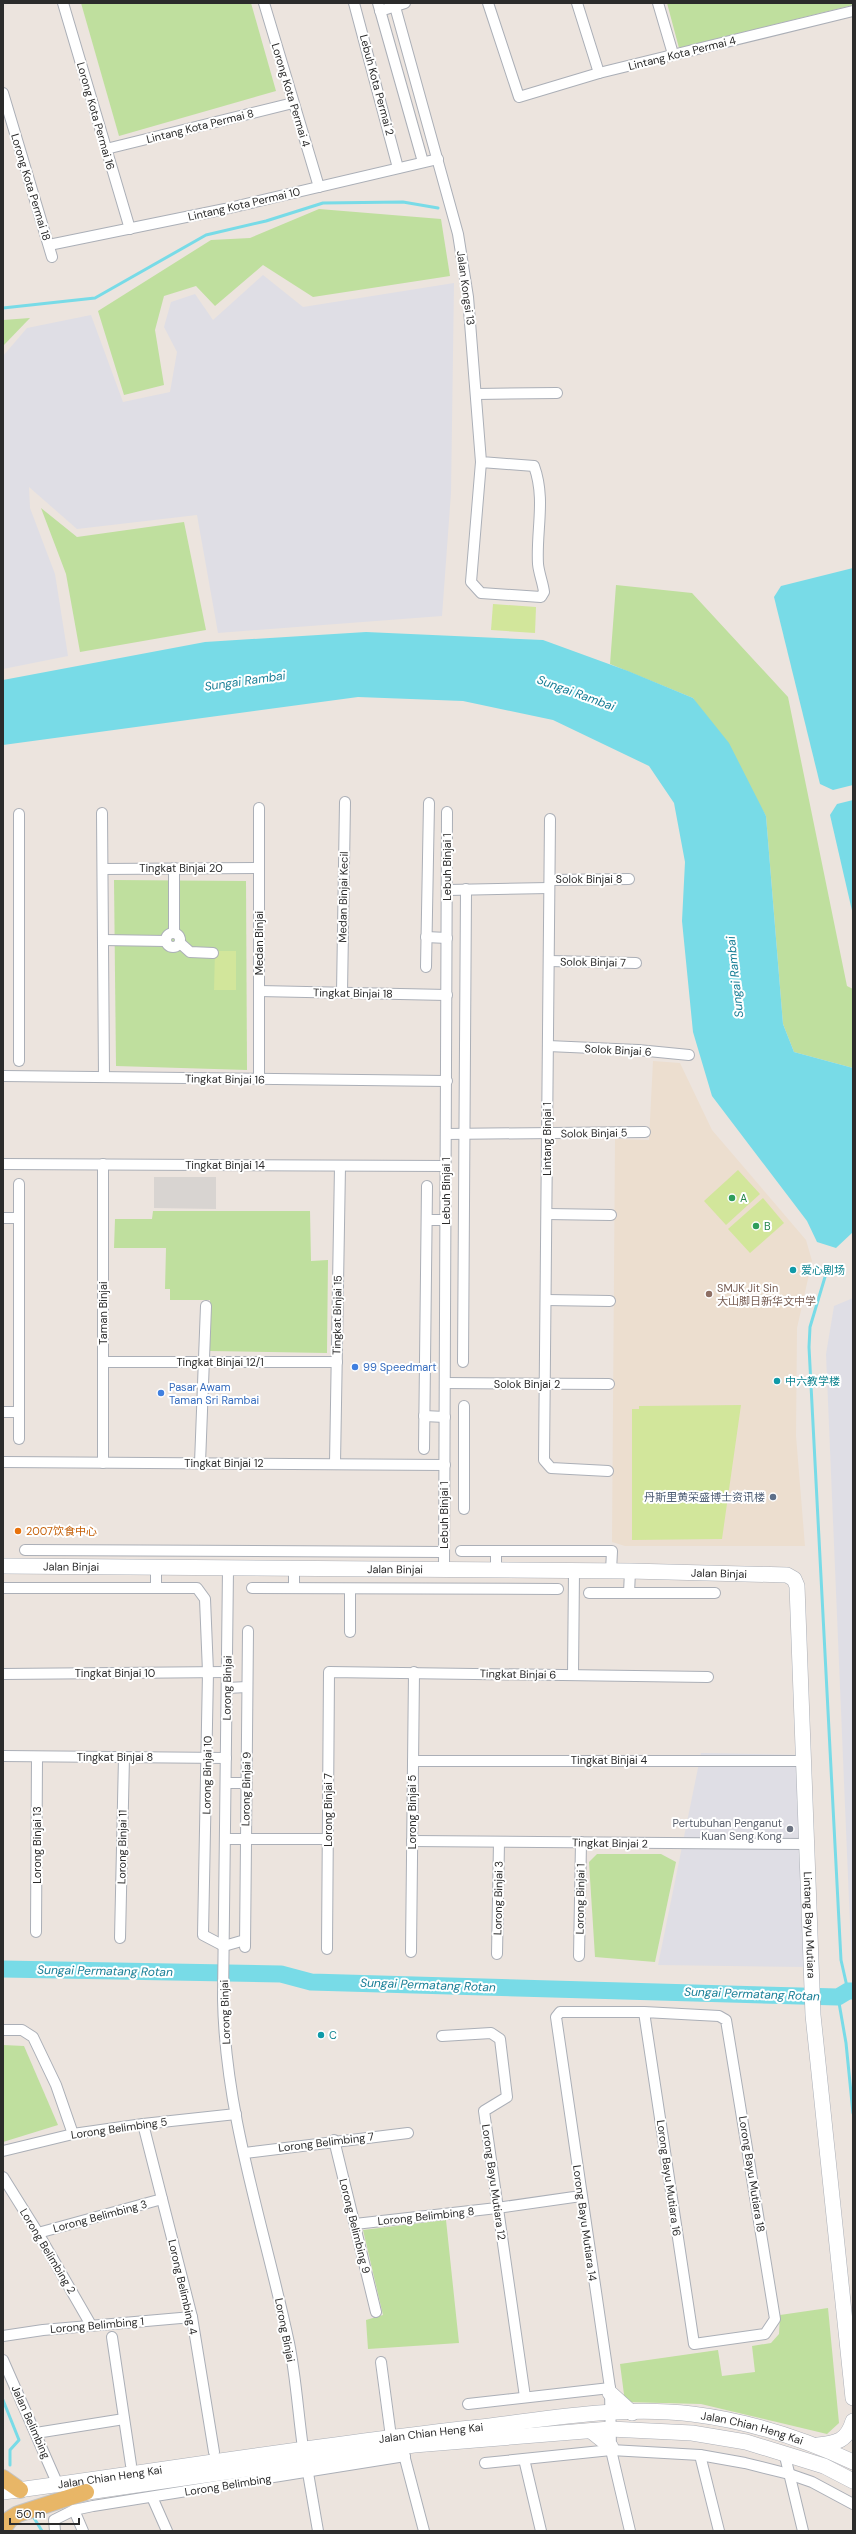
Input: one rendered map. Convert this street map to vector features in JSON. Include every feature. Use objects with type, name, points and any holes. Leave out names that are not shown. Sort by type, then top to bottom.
[{"type":"main road","name":"Jalan Binjai","points":[[3,1566],[51,1568],[630,1571],[787,1575]]},
{"type":"main road","name":"Lintang Bayu Mutiara","points":[[787,1575],[794,1579],[797,1586],[805,1760],[813,2014],[853,2398]]},
{"type":"main road","points":[[610,2390],[632,2413]]},
{"type":"main road","name":"Jalan Chian Heng Kai","points":[[3,2502],[86,2492],[399,2447],[610,2412],[691,2414],[775,2430],[816,2445],[853,2462]]},
{"type":"main road","points":[[816,2445],[836,2444],[843,2440],[848,2434],[853,2421]]},
{"type":"main road","name":"Jalan Chian Heng Kai","points":[[399,2447],[470,2439],[508,2439],[610,2429],[692,2433],[746,2442],[784,2452],[824,2466],[853,2481]]},
{"type":"main road","points":[[591,2431],[611,2448]]},
{"type":"main road","name":"Jalan Chian Heng Kai","points":[[3,2492],[306,2460]]},
{"type":"main road","points":[[3,2478],[20,2490]]},
{"type":"main road","points":[[3,2529],[10,2519],[18,2514],[86,2492]]},
{"type":"street","name":"Lorong Kota Permai 16","points":[[64,3],[130,228]]},
{"type":"street","name":"Lorong Kota Permai 4","points":[[264,3],[318,187]]},
{"type":"street","name":"Lebuh Kota Permai 2","points":[[354,3],[398,168]]},
{"type":"street","name":"Lintang Kota Permai 4","points":[[488,3],[516,92],[519,97],[527,96],[599,73],[853,11]]},
{"type":"street","points":[[578,3],[599,73]]},
{"type":"street","points":[[658,3],[673,54]]},
{"type":"street","points":[[379,7],[398,4]]},
{"type":"street","name":"Jalan Kongsi 13","points":[[398,4],[461,249],[468,297],[477,394],[481,462],[471,582],[481,593],[541,597],[544,592],[538,565],[542,499],[539,480],[534,466],[481,462]]},
{"type":"street","name":"Lebuh Kota Permai 2","points":[[379,7],[423,162]]},
{"type":"street","name":"Lorong Kota Permai 18","points":[[3,93],[52,257]]},
{"type":"street","name":"Lintang Kota Permai 8","points":[[106,149],[293,103]]},
{"type":"street","name":"Lintang Kota Permai 10","points":[[49,246],[438,159]]},
{"type":"street","points":[[477,394],[557,393]]},
{"type":"street","name":"Medan Binjai Kecil","points":[[342,993],[345,802]]},
{"type":"street","name":"Lebuh Binjai 1","points":[[426,967],[428,803]]},
{"type":"street","name":"Medan Binjai","points":[[258,808],[259,1079]]},
{"type":"street","name":"Lebuh Binjai 1","points":[[444,1570],[448,890],[447,812]]},
{"type":"street","points":[[102,813],[104,1077]]},
{"type":"street","points":[[19,814],[19,1061]]},
{"type":"street","name":"Lintang Binjai 1","points":[[550,819],[544,1460],[551,1468],[608,1471]]},
{"type":"street","points":[[174,868],[174,933]]},
{"type":"street","name":"Tingkat Binjai 20","points":[[102,869],[258,868]]},
{"type":"street","name":"Solok Binjai 8","points":[[448,890],[629,879]]},
{"type":"street","name":"Lebuh Binjai 1","points":[[463,1362],[466,889]]},
{"type":"street","points":[[166,941],[168,935],[174,933]]},
{"type":"street","points":[[174,933],[180,937],[180,943],[190,952],[213,952]]},
{"type":"street","points":[[426,937],[447,938]]},
{"type":"street","points":[[103,940],[166,941],[173,947],[180,943]]},
{"type":"street","name":"Solok Binjai 7","points":[[549,961],[636,963]]},
{"type":"street","name":"Tingkat Binjai 18","points":[[259,991],[447,995]]},
{"type":"street","name":"Solok Binjai 6","points":[[548,1046],[638,1050],[689,1056]]},
{"type":"street","name":"Tingkat Binjai 16","points":[[3,1076],[447,1081]]},
{"type":"street","name":"Solok Binjai 5","points":[[446,1134],[645,1132]]},
{"type":"street","name":"Tingkat Binjai 14","points":[[3,1164],[446,1166]]},
{"type":"street","name":"Taman Binjai","points":[[103,1164],[103,1463]]},
{"type":"street","name":"Tingkat Binjai 15","points":[[335,1464],[340,1166]]},
{"type":"street","points":[[19,1184],[19,1439]]},
{"type":"street","points":[[424,1449],[427,1186]]},
{"type":"street","points":[[547,1214],[611,1215]]},
{"type":"street","points":[[3,1218],[18,1218]]},
{"type":"street","points":[[427,1220],[446,1220]]},
{"type":"street","points":[[546,1300],[610,1301]]},
{"type":"street","points":[[200,1463],[206,1306]]},
{"type":"street","name":"Tingkat Binjai 12/1","points":[[103,1362],[337,1362]]},
{"type":"street","name":"Solok Binjai 2","points":[[445,1383],[609,1384]]},
{"type":"street","name":"Lebuh Binjai 1","points":[[464,1406],[464,1509]]},
{"type":"street","points":[[3,1412],[19,1412]]},
{"type":"street","points":[[424,1416],[445,1417]]},
{"type":"street","points":[[445,1428],[464,1428]]},
{"type":"street","name":"Tingkat Binjai 12","points":[[3,1462],[445,1465]]},
{"type":"street","points":[[25,1550],[444,1552]]},
{"type":"street","points":[[51,1550],[51,1568]]},
{"type":"street","points":[[461,1551],[612,1551],[611,1571]]},
{"type":"street","points":[[496,1551],[496,1571]]},
{"type":"street","points":[[369,1552],[369,1570]]},
{"type":"street","points":[[3,1588],[156,1588],[156,1568]]},
{"type":"street","name":"Lorong Binjai","points":[[228,1569],[223,1999],[227,2065],[236,2114],[289,2344],[318,2531]]},
{"type":"street","points":[[294,1569],[294,1588]]},
{"type":"street","points":[[514,1571],[515,1589]]},
{"type":"street","points":[[573,1675],[574,1571]]},
{"type":"street","points":[[630,1571],[630,1593]]},
{"type":"street","name":"Lorong Binjai 10","points":[[156,1588],[197,1588],[205,1599],[208,1672],[203,1935],[224,1951]]},
{"type":"street","points":[[252,1588],[558,1589]]},
{"type":"street","points":[[350,1588],[350,1632]]},
{"type":"street","points":[[589,1593],[716,1593]]},
{"type":"street","name":"Lorong Binjai 9","points":[[224,1951],[245,1944],[248,1631]]},
{"type":"street","name":"Tingkat Binjai 10","points":[[3,1674],[227,1672]]},
{"type":"street","name":"Tingkat Binjai 6","points":[[329,1672],[708,1677]]},
{"type":"street","name":"Lorong Binjai 7","points":[[327,1949],[329,1672]]},
{"type":"street","name":"Lorong Binjai 5","points":[[411,1952],[414,1672]]},
{"type":"street","points":[[227,1688],[247,1687]]},
{"type":"street","name":"Tingkat Binjai 8","points":[[3,1756],[226,1758]]},
{"type":"street","name":"Lorong Binjai 13","points":[[36,1932],[37,1757]]},
{"type":"street","name":"Lorong Binjai 11","points":[[120,1938],[124,1757]]},
{"type":"street","name":"Tingkat Binjai 4","points":[[413,1761],[805,1760]]},
{"type":"street","points":[[226,1783],[246,1783]]},
{"type":"street","points":[[225,1839],[328,1839]]},
{"type":"street","name":"Tingkat Binjai 2","points":[[412,1841],[808,1844]]},
{"type":"street","name":"Lorong Binjai 3","points":[[497,1954],[499,1842]]},
{"type":"street","name":"Lorong Binjai 1","points":[[579,1956],[581,1842]]},
{"type":"street","name":"Lorong Bayu Mutiara 14","points":[[630,2531],[611,2448],[610,2390],[556,2017],[563,2011],[644,2012]]},
{"type":"street","name":"Lorong Bayu Mutiara 18","points":[[644,2012],[719,2016],[726,2020],[729,2024],[774,2319],[765,2334]]},
{"type":"street","name":"Lorong Bayu Mutiara 16","points":[[644,2012],[694,2344],[765,2334]]},
{"type":"street","points":[[3,2030],[22,2030],[33,2037],[56,2084],[73,2134]]},
{"type":"street","name":"Lorong Bayu Mutiara 12","points":[[442,2036],[491,2033],[500,2039],[507,2097],[484,2111],[525,2397]]},
{"type":"street","name":"Lorong Belimbing 5","points":[[3,2151],[73,2134],[143,2124],[236,2114]]},
{"type":"street","name":"Lorong Belimbing 4","points":[[143,2124],[192,2318],[214,2452]]},
{"type":"street","name":"Lorong Belimbing 7","points":[[245,2153],[334,2140],[408,2133]]},
{"type":"street","name":"Lorong Belimbing 9","points":[[334,2140],[376,2312]]},
{"type":"street","name":"Lorong Belimbing 2","points":[[3,2177],[38,2233],[91,2326]]},
{"type":"street","name":"Lorong Belimbing 8","points":[[354,2224],[497,2208],[581,2196]]},
{"type":"street","name":"Lorong Belimbing 3","points":[[38,2233],[162,2199]]},
{"type":"street","name":"Lorong Belimbing 1","points":[[3,2336],[91,2326],[192,2318]]},
{"type":"street","points":[[112,2337],[131,2465]]},
{"type":"street","name":"Jalan Belimbing","points":[[3,2360],[58,2485]]},
{"type":"street","points":[[381,2362],[399,2447],[424,2531]]},
{"type":"street","points":[[468,2404],[525,2397],[610,2390]]},
{"type":"street","points":[[36,2433],[124,2419]]},
{"type":"street","name":"Lorong Belimbing","points":[[55,2531],[54,2520],[74,2510],[152,2497],[306,2460],[399,2447]]},
{"type":"street","points":[[485,2463],[611,2448],[700,2455],[745,2463],[789,2474],[812,2482],[853,2504]]},
{"type":"street","points":[[784,2452],[803,2531]]},
{"type":"street","points":[[700,2455],[718,2531]]},
{"type":"street","points":[[524,2459],[541,2531]]},
{"type":"street","points":[[152,2497],[167,2531]]},
{"type":"street","points":[[74,2510],[83,2531]]},
{"type":"shaded area","points":[[263,275],[303,307],[454,283],[451,493],[442,616],[218,633],[197,515],[77,529],[29,487],[30,508],[55,574],[68,656],[3,669],[3,356],[27,328],[91,315],[123,402],[170,392],[177,352],[164,327],[171,302],[195,294],[213,320]]},
{"type":"shaded area","name":"SMJK Jit Sin 大山脚日新华文中学","points":[[653,1061],[680,1063],[712,1130],[806,1240],[812,1261],[797,1328],[796,1436],[805,1546],[625,1546],[612,1542],[615,1139],[649,1140]]},
{"type":"shaded area","points":[[154,1177],[216,1177],[216,1209],[154,1208]]},
{"type":"shaded area","points":[[853,1298],[853,1996],[826,1354],[834,1306]]},
{"type":"shaded area","points":[[701,1753],[801,1755],[806,1967],[658,1965]]},
{"type":"green space","points":[[81,3],[251,3],[276,91],[119,136]]},
{"type":"green space","points":[[667,3],[853,3],[853,5],[679,48]]},
{"type":"green space","points":[[319,209],[441,219],[450,276],[313,297],[263,265],[215,306],[196,286],[164,296],[155,330],[164,385],[124,395],[98,311],[211,240],[250,238]]},
{"type":"green space","points":[[30,318],[3,346],[3,320]]},
{"type":"green space","points":[[41,508],[77,537],[184,522],[206,630],[80,652],[66,574]]},
{"type":"green space","points":[[616,585],[692,593],[788,697],[847,986],[853,989],[853,1068],[794,1052],[783,1024],[766,816],[693,698],[610,664]]},
{"type":"green space","points":[[493,604],[536,607],[535,633],[491,630]]},
{"type":"green space","points":[[114,880],[246,881],[247,1070],[116,1066]]},
{"type":"green space","points":[[215,951],[236,951],[236,990],[214,990]]},
{"type":"green space","name":"A","points":[[738,1170],[760,1194],[726,1225],[704,1201]]},
{"type":"green space","name":"B","points":[[763,1198],[784,1223],[750,1253],[728,1229]]},
{"type":"green space","points":[[153,1211],[310,1211],[311,1261],[328,1260],[327,1353],[210,1351],[210,1300],[170,1300],[170,1289],[165,1289],[166,1248],[114,1248],[115,1219],[152,1219]]},
{"type":"green space","points":[[741,1405],[722,1539],[632,1540],[632,1409],[639,1409],[639,1406]]},
{"type":"green space","points":[[597,1854],[661,1854],[676,1862],[655,1962],[595,1957],[589,1862]]},
{"type":"green space","points":[[3,2045],[24,2046],[58,2125],[3,2142]]},
{"type":"green space","points":[[446,2220],[459,2343],[368,2349],[366,2320],[383,2315],[363,2230]]},
{"type":"green space","points":[[828,2308],[839,2423],[827,2434],[701,2404],[625,2402],[620,2364],[718,2350],[722,2376],[755,2372],[752,2346],[771,2343],[779,2334],[780,2315]]},
{"type":"water","points":[[853,568],[853,785],[833,790],[820,784],[774,597],[781,586]]},
{"type":"water","name":"Sungai Rambai","points":[[366,632],[543,640],[628,671],[693,698],[729,743],[766,816],[783,1024],[794,1052],[853,1068],[853,1232],[836,1248],[817,1242],[807,1221],[712,1096],[693,1032],[682,921],[685,862],[674,803],[649,766],[553,720],[463,701],[358,697],[3,745],[3,680],[205,642]]},
{"type":"water","points":[[853,800],[853,915],[830,815],[837,804]]},
{"type":"waterway","points":[[3,308],[95,298],[206,235],[266,221],[323,203],[403,202],[438,208]]},
{"type":"waterway","points":[[828,1267],[810,1327],[809,1347],[841,1960],[848,1991]]},
{"type":"waterway","name":"Sungai Permatang Rotan","points":[[3,1969],[281,1974],[311,1982],[838,1997],[848,1991],[853,1991]]},
{"type":"waterway","points":[[838,1997],[846,2043],[853,2113]]},
{"type":"waterway","points":[[3,2400],[19,2440],[10,2450],[10,2465]]},
{"type":"waterway","points":[[34,2518],[42,2531]]},
{"type":"place","name":"A","points":[[732,1198]]},
{"type":"place","name":"B","points":[[756,1226]]},
{"type":"place","name":"爱心剧场","points":[[793,1270]]},
{"type":"place","name":"SMJK Jit Sin 大山脚日新华文中学","points":[[709,1294]]},
{"type":"place","name":"99 Speedmart","points":[[355,1367]]},
{"type":"place","name":"中六教学楼","points":[[777,1381]]},
{"type":"place","name":"Pasar Awam Taman Sri Rambai","points":[[161,1393]]},
{"type":"place","name":"丹斯里黄荣盛博士资讯楼","points":[[773,1497]]},
{"type":"place","name":"2007饮食中心","points":[[18,1531]]},
{"type":"place","name":"Pertubuhan Penganut Kuan Seng Kong","points":[[790,1829]]},
{"type":"place","name":"C","points":[[321,2035]]}]
